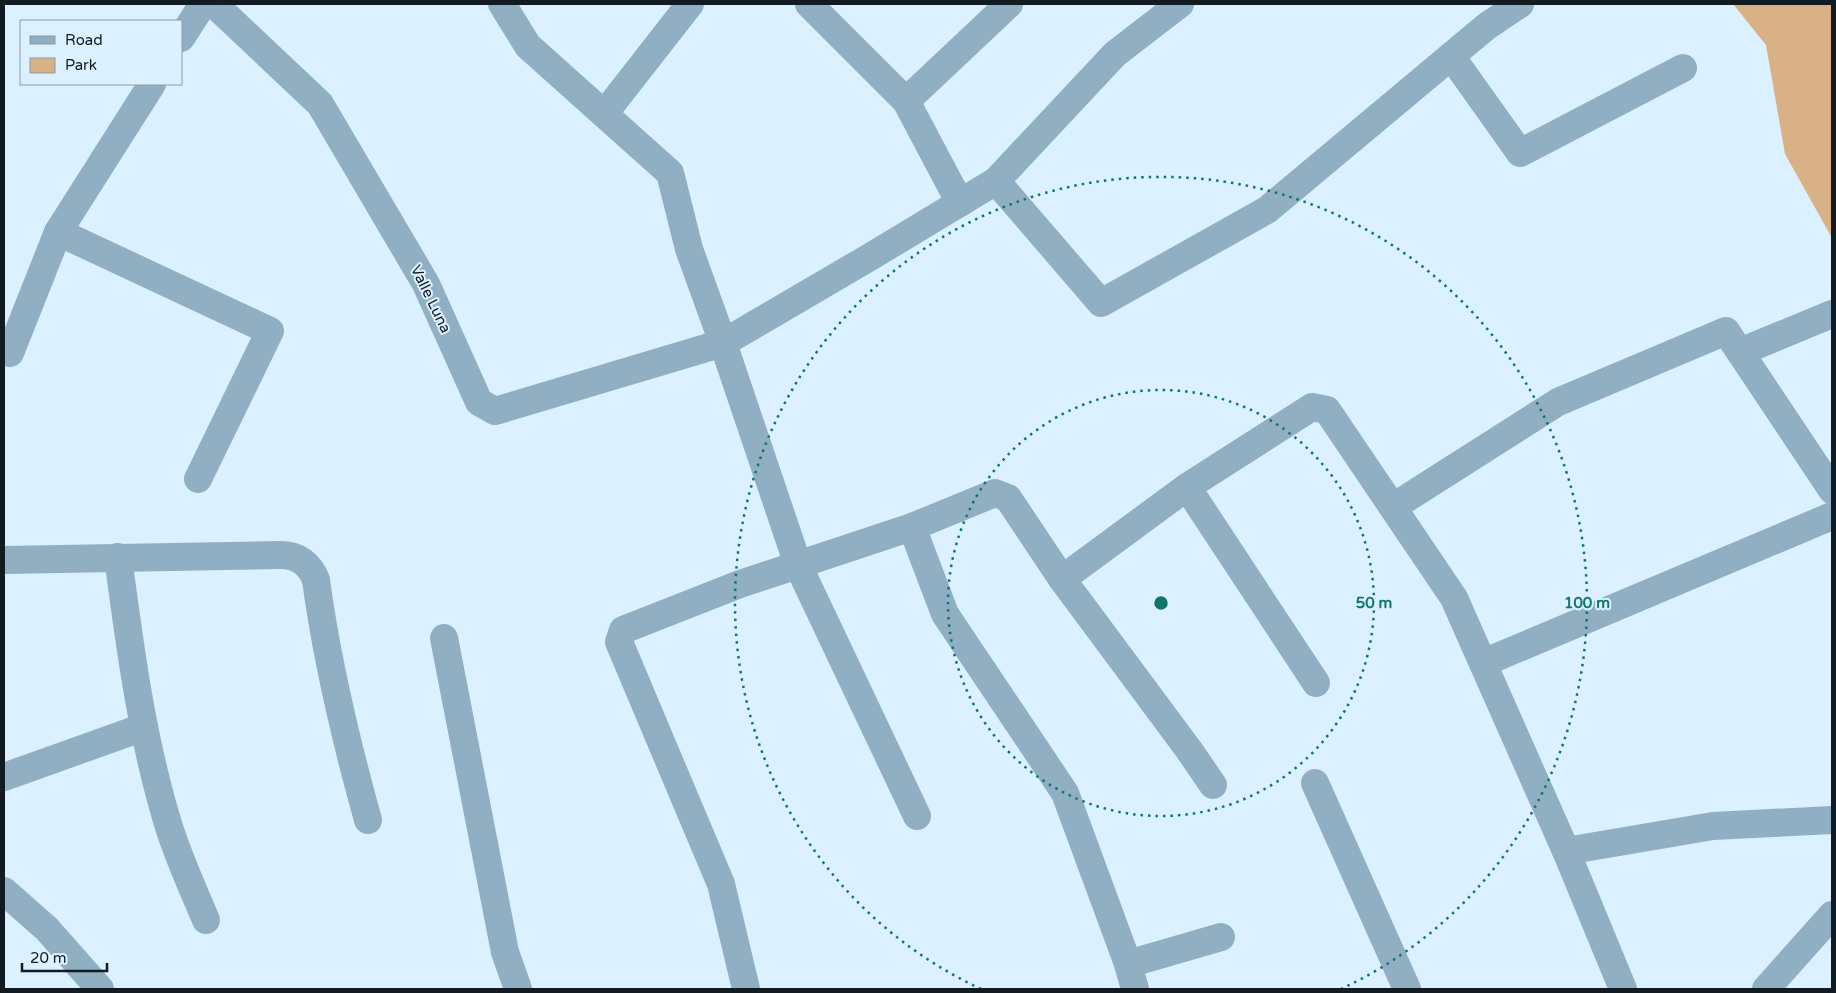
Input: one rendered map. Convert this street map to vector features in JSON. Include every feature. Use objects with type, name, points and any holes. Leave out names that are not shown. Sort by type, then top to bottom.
[{"type":"street","points":[[182,36],[203,4]]},
{"type":"street","name":"Valle Luna","points":[[214,4],[320,104],[426,284],[479,402],[495,411],[723,343],[960,203],[996,181],[1115,54],[1180,4]]},
{"type":"street","points":[[502,4],[528,46],[670,173],[688,249],[723,343],[798,564],[917,816]]},
{"type":"street","points":[[604,114],[690,4]]},
{"type":"street","points":[[906,100],[1009,4]]},
{"type":"street","points":[[996,181],[1102,303],[1267,210],[1487,26],[1520,4]]},
{"type":"street","points":[[815,6],[906,100],[960,203]]},
{"type":"street","points":[[1451,56],[1520,153],[1683,68]]},
{"type":"street","points":[[4,352],[10,353],[58,232],[151,85]]},
{"type":"street","points":[[58,232],[270,331],[198,479]]},
{"type":"street","points":[[1740,352],[1832,314]]},
{"type":"street","points":[[1393,507],[1558,402],[1726,330],[1832,490]]},
{"type":"street","points":[[1062,579],[1187,487],[1312,407],[1327,410],[1454,598],[1566,851],[1623,989]]},
{"type":"street","points":[[1187,487],[1316,683]]},
{"type":"street","points":[[746,989],[722,884],[618,642],[623,630],[740,584],[912,527],[996,493],[1008,498],[1062,579],[1213,785]]},
{"type":"street","points":[[1483,663],[1832,516]]},
{"type":"street","points":[[912,527],[945,614],[1065,793],[1132,977],[1221,937]]},
{"type":"street","points":[[4,560],[290,555],[306,564],[316,580],[330,664],[347,742],[368,820]]},
{"type":"street","points":[[118,557],[144,727],[155,778],[169,828],[186,875],[206,920]]},
{"type":"street","points":[[444,638],[505,952],[518,989]]},
{"type":"street","points":[[4,777],[144,727]]},
{"type":"street","points":[[1315,783],[1407,989]]},
{"type":"street","points":[[1566,851],[1713,826],[1832,820]]},
{"type":"street","points":[[4,891],[47,929],[100,989]]},
{"type":"street","points":[[1766,989],[1832,915]]},
{"type":"green space","points":[[1733,4],[1832,4],[1832,238],[1785,154],[1766,45]]}]
